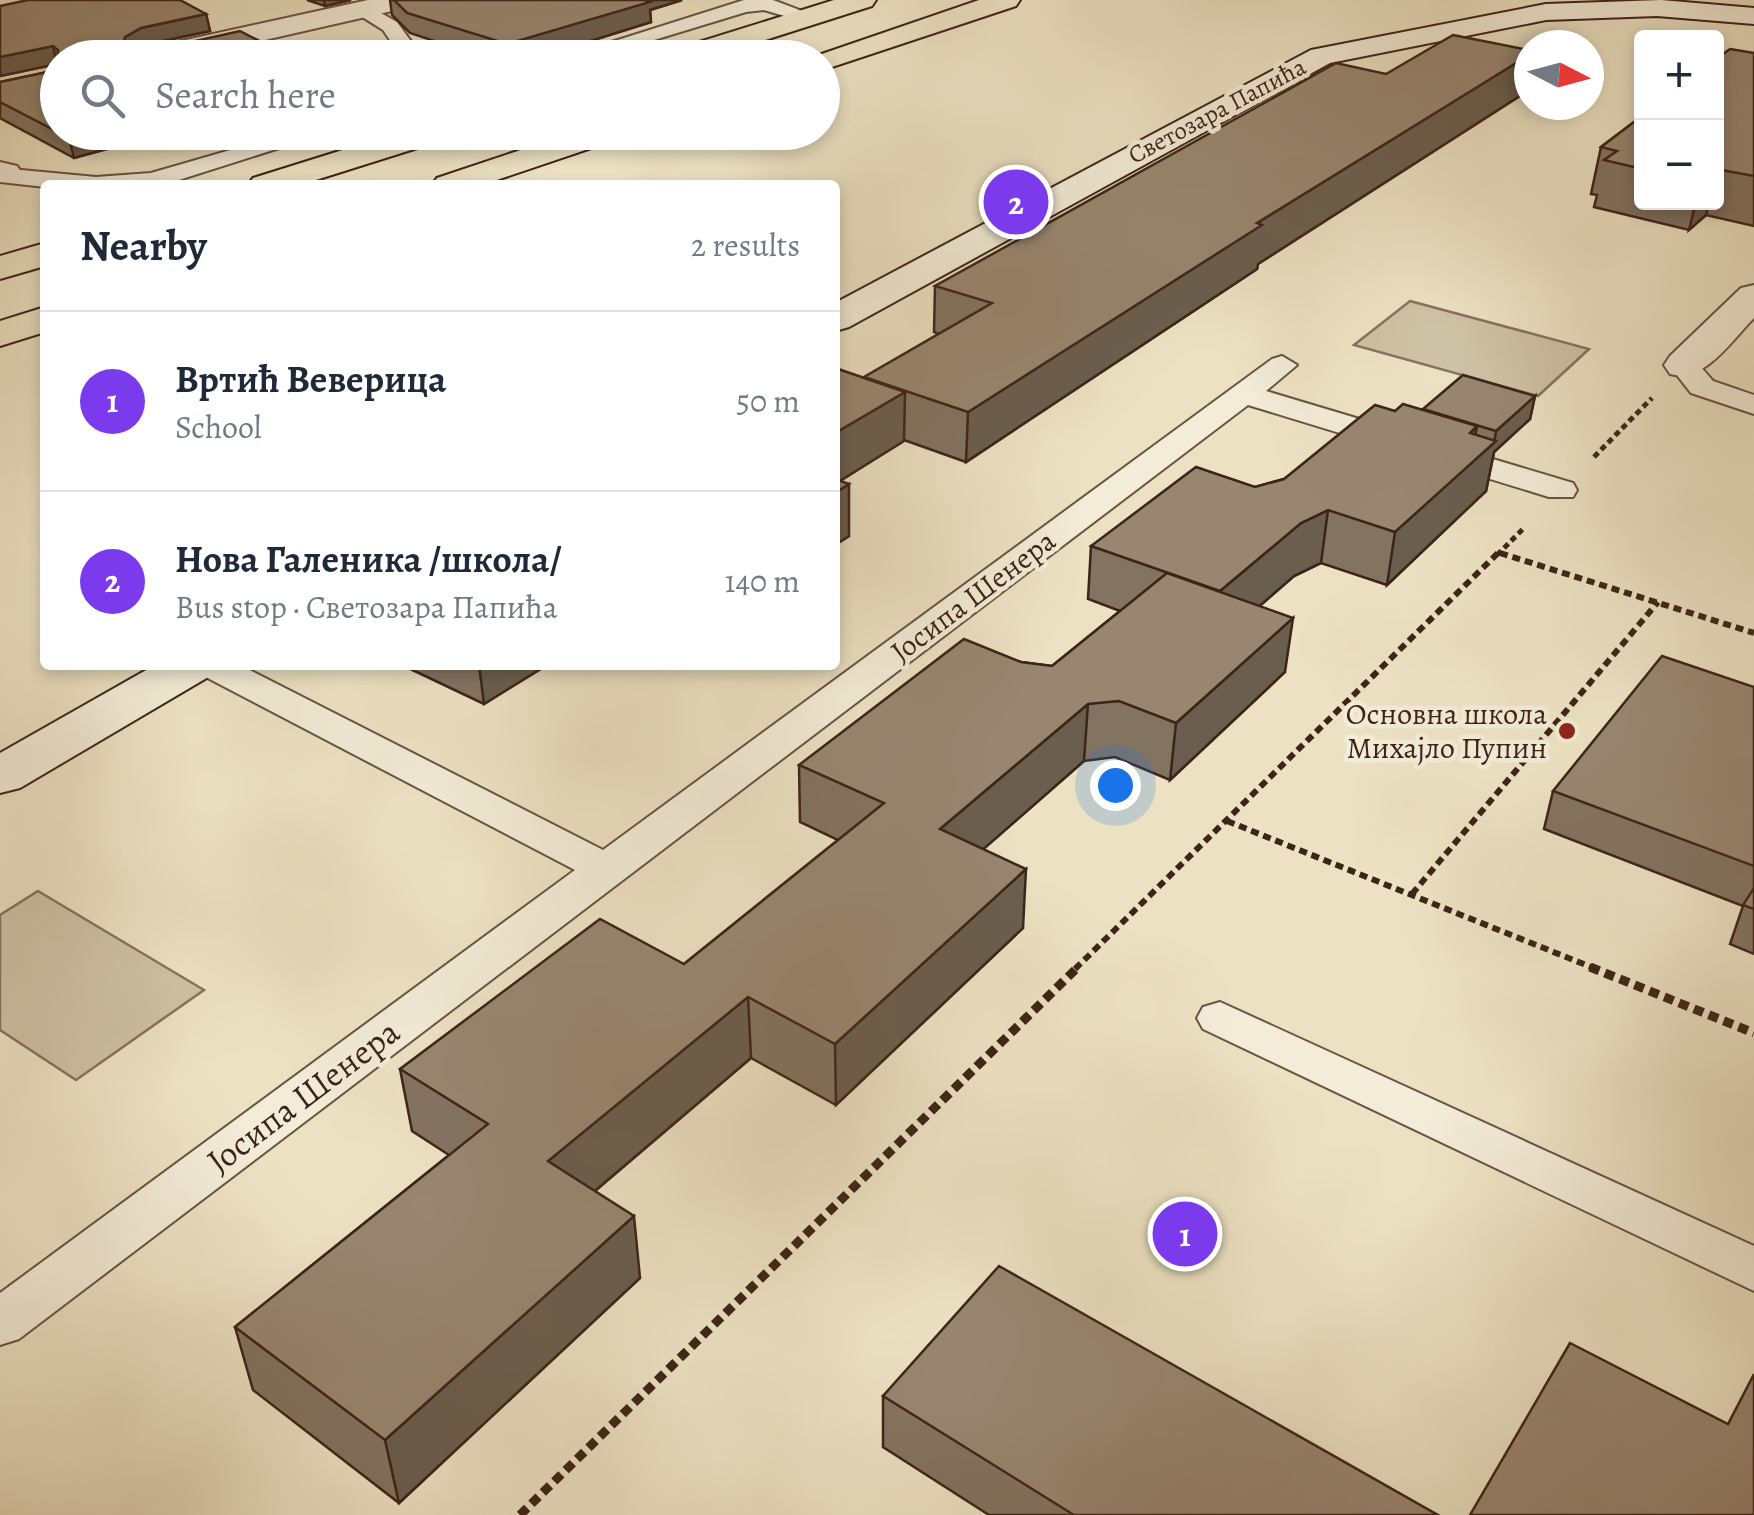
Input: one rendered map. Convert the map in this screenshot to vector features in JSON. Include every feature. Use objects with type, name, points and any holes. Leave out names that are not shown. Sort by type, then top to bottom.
[{"type":"main road","points":[[735,40],[862,0]]},
{"type":"main road","points":[[840,55],[1006,0]]},
{"type":"main road","points":[[281,180],[377,150]]},
{"type":"main road","points":[[464,180],[553,150]]},
{"type":"main road","points":[[0,268],[40,256]]},
{"type":"main road","points":[[0,334],[40,321]]},
{"type":"street","points":[[225,40],[405,0]]},
{"type":"street","name":"Светозара Папића","points":[[840,316],[1320,56],[1546,12],[1658,8],[1754,16]]},
{"type":"street","points":[[1684,366],[1754,296]]},
{"type":"street","points":[[0,776],[183,670]]},
{"type":"lane","points":[[631,40],[744,6],[765,4],[808,17]]},
{"type":"lane","points":[[364,9],[390,26],[400,40]]},
{"type":"lane","points":[[144,180],[254,150]]},
{"type":"lane","points":[[2,174],[51,180]]},
{"type":"lane","name":"Јосипа Шенера","points":[[0,1324],[1282,365]]},
{"type":"lane","points":[[1684,366],[1702,387],[1754,405]]},
{"type":"lane","points":[[1243,394],[1561,490]]},
{"type":"lane","points":[[222,670],[606,869]]},
{"type":"lane","points":[[1220,1018],[1754,1270]]},
{"type":"path","points":[[520,1515],[1500,553],[1684,366]]},
{"type":"path","points":[[1500,553],[1754,633]]},
{"type":"path","points":[[1412,894],[1658,602]]},
{"type":"path","points":[[1227,821],[1754,1033]]},
{"type":"shaded area","points":[[1410,301],[1589,349],[1538,396],[1354,345]]},
{"type":"shaded area","points":[[38,891],[204,990],[76,1080],[0,1030],[0,915]]},
{"type":"building","points":[[28,0],[180,0],[206,14],[141,28],[124,40],[40,40],[40,49],[0,57],[0,6]]},
{"type":"building","points":[[394,0],[650,2],[521,40],[494,40],[407,13]]},
{"type":"building","points":[[240,31],[257,40],[200,40]]},
{"type":"building","points":[[1453,35],[1514,47],[1514,64],[1257,223],[1262,225],[968,412],[864,377],[992,303],[935,286],[1336,63],[1386,74]]},
{"type":"building","points":[[1730,49],[1754,53],[1754,176],[1724,170],[1724,53]]},
{"type":"building","points":[[40,74],[40,123],[0,102],[0,82]]},
{"type":"building","points":[[1634,122],[1634,167],[1604,160],[1617,151],[1601,147]]},
{"type":"building","points":[[840,370],[905,392],[840,430]]},
{"type":"building","points":[[1463,375],[1535,396],[1496,431],[1423,409]]},
{"type":"building","points":[[1403,404],[1477,426],[1470,433],[1496,441],[1395,532],[1328,510],[1301,523],[1220,591],[1091,546],[1196,467],[1255,487],[1284,479],[1375,405],[1395,411]]},
{"type":"building","points":[[1167,573],[1293,618],[1176,723],[1119,701],[1088,704],[940,829],[1026,869],[835,1044],[748,997],[548,1161],[634,1216],[385,1440],[235,1327],[488,1124],[400,1069],[600,919],[684,964],[884,803],[799,765],[964,639],[1021,662],[1052,666]]},
{"type":"building","points":[[1662,656],[1754,687],[1754,866],[1553,791]]},
{"type":"building","points":[[1754,888],[1754,909],[1743,905]]},
{"type":"building","points":[[999,1266],[1438,1515],[1074,1515],[883,1396]]},
{"type":"building","points":[[1570,1343],[1728,1424],[1754,1374],[1754,1515],[1470,1515]]},
{"type":"place","name":"Нова Галеника /школа/","points":[[1016,202]]},
{"type":"place","name":"Основна школа Михајло Пупин","points":[[1567,731]]},
{"type":"place","name":"Вртић Веверица","points":[[1185,1234]]}]
